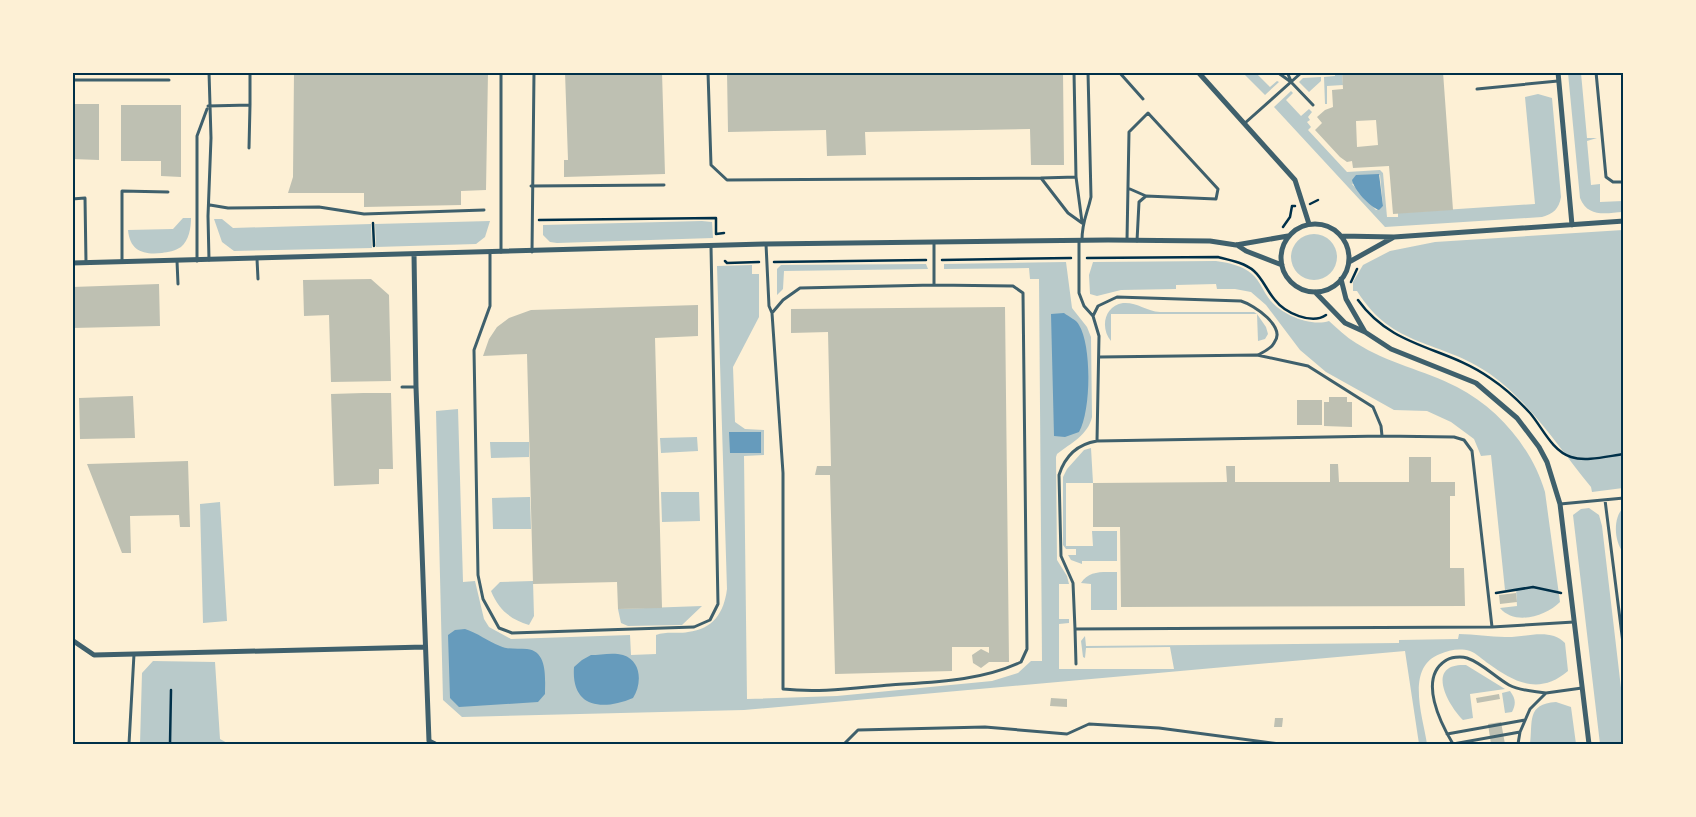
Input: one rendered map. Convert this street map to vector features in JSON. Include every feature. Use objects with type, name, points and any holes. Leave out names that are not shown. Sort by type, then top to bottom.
[{"type":"street","points":[[1198,72],[1295,180],[1309,224]]},
{"type":"street","points":[[1558,72],[1572,225]]},
{"type":"street","points":[[1341,236],[1394,237],[1624,222]]},
{"type":"street","points":[[72,263],[532,252],[766,244],[1210,241],[1236,245],[1288,236],[1309,224],[1327,226],[1341,236],[1347,247],[1349,262],[1341,279],[1332,288],[1315,292],[1307,291],[1292,283],[1282,265],[1282,251],[1288,236]]},
{"type":"street","points":[[1349,262],[1394,237]]},
{"type":"street","points":[[1236,245],[1246,251],[1282,265]]},
{"type":"street","points":[[414,254],[416,387],[429,741],[435,744]]},
{"type":"street","points":[[1341,279],[1346,299],[1365,332]]},
{"type":"street","points":[[1315,292],[1345,323],[1365,332],[1391,349],[1465,377],[1517,418],[1539,447],[1547,462],[1560,504],[1589,744]]},
{"type":"street","points":[[72,640],[94,655],[425,647]]},
{"type":"lane","points":[[208,72],[208,106],[211,138],[210,206],[208,216],[209,260]]},
{"type":"lane","points":[[249,148],[250,72]]},
{"type":"lane","points":[[501,72],[501,252]]},
{"type":"lane","points":[[532,252],[531,186],[534,72]]},
{"type":"lane","points":[[708,72],[711,164],[727,180],[1076,177]]},
{"type":"lane","points":[[1074,72],[1076,177],[1082,223],[1079,293],[1084,306],[1093,316],[1099,336],[1097,441]]},
{"type":"lane","points":[[1082,223],[1091,197],[1088,72]]},
{"type":"lane","points":[[1119,72],[1143,99]]},
{"type":"lane","points":[[1277,72],[1291,82],[1313,105]]},
{"type":"lane","points":[[1287,72],[1291,82]]},
{"type":"lane","points":[[1245,123],[1304,72]]},
{"type":"lane","points":[[1596,72],[1606,177],[1613,182],[1624,182]]},
{"type":"lane","points":[[72,80],[169,80]]},
{"type":"lane","points":[[1477,89],[1559,81]]},
{"type":"lane","points":[[208,106],[250,104]]},
{"type":"lane","points":[[197,260],[197,136],[208,106]]},
{"type":"lane","points":[[1127,241],[1126,208],[1130,189],[1129,132],[1148,114],[1218,189],[1216,199],[1146,196],[1130,189]]},
{"type":"lane","points":[[1040,178],[1068,213],[1082,223]]},
{"type":"lane","points":[[531,186],[664,185]]},
{"type":"lane","points":[[122,261],[122,191],[168,192]]},
{"type":"lane","points":[[1137,241],[1139,202],[1146,196]]},
{"type":"lane","points":[[72,198],[85,198],[86,262]]},
{"type":"lane","points":[[210,206],[228,208],[319,207],[364,214],[484,210]]},
{"type":"lane","points":[[934,242],[934,285]]},
{"type":"lane","points":[[766,244],[769,306],[772,313],[784,473],[784,689],[811,692],[943,681],[1000,672],[1021,662],[1027,649],[1023,293],[1013,286],[934,285],[800,288],[784,300],[772,313]]},
{"type":"lane","points":[[490,253],[490,306],[474,350],[478,575],[484,599],[498,628],[512,633],[694,627],[710,620],[718,604],[711,246]]},
{"type":"lane","points":[[257,259],[258,279]]},
{"type":"lane","points":[[177,261],[178,284]]},
{"type":"lane","points":[[1093,316],[1098,306],[1117,298],[1241,301],[1259,309],[1276,331],[1277,338],[1274,344],[1257,355]]},
{"type":"lane","points":[[1100,357],[1257,355],[1308,366],[1373,406],[1382,426],[1382,436]]},
{"type":"lane","points":[[402,388],[416,387]]},
{"type":"lane","points":[[1076,664],[1073,583],[1061,556],[1059,475],[1062,464],[1075,449],[1085,443],[1097,441],[1382,436],[1454,437],[1464,440],[1472,452],[1490,594],[1492,627]]},
{"type":"lane","points":[[1560,504],[1624,498]]},
{"type":"lane","points":[[1605,500],[1624,651]]},
{"type":"lane","points":[[1075,629],[1492,627],[1575,622]]},
{"type":"lane","points":[[128,744],[134,654]]},
{"type":"lane","points":[[1520,732],[1453,744],[1447,734],[1436,704],[1432,685],[1434,674],[1439,665],[1447,659],[1466,657],[1510,686],[1546,693],[1582,688]]},
{"type":"lane","points":[[1513,744],[1518,744],[1520,732],[1530,709],[1546,693]]},
{"type":"lane","points":[[1447,734],[1526,720]]},
{"type":"lane","points":[[844,744],[858,730],[985,727],[1067,734],[1089,724],[1159,728],[1280,744]]},
{"type":"lane","points":[[471,744],[546,744]]},
{"type":"path","points":[[532,219],[546,221],[716,218],[716,234],[724,233]]},
{"type":"path","points":[[373,223],[374,247]]},
{"type":"path","points":[[725,261],[728,263],[1218,258],[1232,261],[1254,271],[1276,302],[1287,309],[1312,319],[1320,319],[1327,314]]},
{"type":"path","points":[[1350,288],[1354,274],[1361,264]]},
{"type":"path","points":[[1553,444],[1571,458],[1584,459],[1624,454]]},
{"type":"path","points":[[1490,594],[1534,587],[1562,592]]},
{"type":"path","points":[[170,744],[171,690]]},
{"type":"shaded area","points":[[1243,73],[1256,73],[1270,87],[1277,81],[1279,82],[1265,95]]},
{"type":"shaded area","points":[[1335,73],[1342,73],[1343,85],[1327,86],[1327,104],[1325,104],[1324,77],[1335,76]]},
{"type":"shaded area","points":[[1568,73],[1581,73],[1587,138],[1597,138],[1587,141],[1591,185],[1600,184],[1600,202],[1623,201],[1623,212],[1598,213],[1588,209],[1580,198]]},
{"type":"shaded area","points":[[1321,77],[1321,81],[1309,92],[1299,82],[1303,78]]},
{"type":"shaded area","points":[[1291,91],[1293,93],[1286,100],[1301,116],[1309,109],[1312,112],[1308,117],[1310,120],[1307,122],[1311,127],[1308,130],[1347,172],[1380,170],[1383,173],[1387,217],[1398,217],[1398,213],[1535,204],[1525,97],[1538,94],[1552,98],[1561,197],[1559,205],[1555,210],[1542,217],[1385,227],[1274,107]],"holes":[[[1380,175],[1383,206],[1376,210],[1352,184]]]},
{"type":"shaded area","points":[[183,218],[191,218],[191,226],[186,241],[179,248],[162,253],[149,253],[139,250],[131,243],[128,230],[173,229]]},
{"type":"shaded area","points":[[214,219],[222,219],[233,228],[371,224],[372,248],[234,251],[222,242]]},
{"type":"shaded area","points":[[490,221],[485,237],[476,244],[376,247],[375,224]]},
{"type":"shaded area","points":[[712,222],[713,238],[557,243],[550,242],[543,235],[543,225]]},
{"type":"shaded area","points":[[1623,230],[1623,488],[1592,492],[1591,487],[1532,412],[1505,386],[1490,374],[1471,363],[1402,334],[1386,324],[1371,310],[1357,291],[1353,291],[1353,282],[1363,265],[1390,251],[1435,242]]},
{"type":"shaded area","points":[[1314,234],[1327,238],[1333,244],[1337,257],[1333,270],[1327,276],[1314,280],[1301,276],[1295,270],[1291,257],[1295,244],[1301,238]]},
{"type":"shaded area","points":[[1216,261],[1244,268],[1257,280],[1270,300],[1289,315],[1306,321],[1329,321],[1349,338],[1368,350],[1457,387],[1486,406],[1499,418],[1512,431],[1532,460],[1545,492],[1560,602],[1539,615],[1522,618],[1514,617],[1500,608],[1517,606],[1516,589],[1505,590],[1491,455],[1481,456],[1474,439],[1451,422],[1427,411],[1394,410],[1326,372],[1300,350],[1266,305],[1251,292],[1235,289],[1217,289],[1216,284],[1176,285],[1176,289],[1121,290],[1097,296],[1090,294],[1089,275],[1093,262]]},
{"type":"shaded area","points":[[1066,262],[1072,308],[1087,327],[1091,337],[1092,417],[1083,434],[1057,454],[1056,457],[1057,560],[1067,576],[1069,584],[1059,584],[1059,619],[1069,619],[1069,623],[1059,624],[1059,669],[1174,669],[1170,647],[1086,648],[1085,658],[1083,657],[1081,641],[1085,636],[1086,646],[1399,643],[1399,640],[1458,639],[1459,634],[1512,637],[1544,634],[1559,638],[1565,643],[1568,671],[1548,683],[1528,684],[1499,671],[1470,651],[1455,650],[1440,654],[1429,660],[1419,681],[1420,707],[1427,744],[1419,744],[1405,651],[744,710],[462,717],[443,700],[436,411],[458,409],[463,582],[475,581],[484,619],[489,627],[511,639],[630,635],[631,655],[656,654],[656,635],[697,630],[711,623],[720,612],[727,589],[717,266],[752,265],[752,274],[759,274],[759,317],[733,367],[735,422],[745,429],[764,430],[764,455],[744,456],[747,699],[837,696],[992,681],[1018,673],[1031,661],[1042,661],[1039,279],[1030,279],[1029,268],[944,269],[944,264]]},
{"type":"shaded area","points":[[926,264],[928,269],[784,271],[783,289],[777,295],[777,269],[781,265]]},
{"type":"shaded area","points":[[1123,303],[1160,312],[1254,312],[1257,314],[1111,314],[1111,341],[1106,330],[1106,318],[1112,308]]},
{"type":"shaded area","points":[[1257,314],[1266,327],[1268,334],[1265,339],[1258,341]]},
{"type":"shaded area","points":[[697,437],[698,451],[661,453],[660,438]]},
{"type":"shaded area","points":[[490,442],[529,442],[529,457],[491,458]]},
{"type":"shaded area","points":[[1091,448],[1093,483],[1066,483],[1066,546],[1093,546],[1092,531],[1117,531],[1117,561],[1082,561],[1082,564],[1071,560],[1068,555],[1076,555],[1076,549],[1066,549],[1063,545],[1063,477],[1067,469],[1084,450]]},
{"type":"shaded area","points":[[661,492],[699,492],[700,521],[662,522]]},
{"type":"shaded area","points":[[530,497],[531,529],[493,529],[492,498]]},
{"type":"shaded area","points":[[220,502],[227,621],[203,623],[200,504]]},
{"type":"shaded area","points":[[1589,508],[1599,515],[1602,526],[1623,705],[1623,744],[1600,744],[1573,515],[1581,509]]},
{"type":"shaded area","points":[[1623,508],[1623,552],[1616,536],[1616,523]]},
{"type":"shaded area","points":[[1117,572],[1117,610],[1091,610],[1091,584],[1081,583],[1092,574]]},
{"type":"shaded area","points":[[533,581],[534,616],[529,625],[516,620],[506,613],[491,591],[500,582]]},
{"type":"shaded area","points":[[702,606],[682,625],[628,626],[621,623],[618,609]]},
{"type":"shaded area","points":[[153,661],[215,662],[220,739],[229,744],[140,744],[142,673]]},
{"type":"shaded area","points":[[1466,665],[1505,689],[1470,694],[1473,718],[1463,720],[1446,695],[1443,677],[1446,670],[1453,666]]},
{"type":"shaded area","points":[[1510,691],[1515,702],[1512,712],[1505,713],[1502,693]]},
{"type":"shaded area","points":[[1556,702],[1571,707],[1576,744],[1530,744],[1535,710],[1546,703]]},
{"type":"water","points":[[1379,174],[1383,206],[1379,210],[1363,198],[1352,180],[1356,175]]},
{"type":"water","points":[[1064,313],[1078,323],[1083,335],[1088,363],[1088,394],[1083,422],[1079,432],[1065,437],[1054,436],[1051,314]]},
{"type":"water","points":[[729,432],[761,432],[761,453],[730,453]]},
{"type":"water","points":[[465,629],[503,647],[527,649],[539,655],[544,667],[545,694],[538,702],[459,707],[450,698],[448,635],[455,630]]},
{"type":"water","points":[[619,654],[634,662],[639,674],[639,680],[633,698],[600,705],[591,703],[583,698],[574,681],[574,667],[591,655]]},
{"type":"building","points":[[294,72],[488,72],[486,190],[461,191],[461,205],[364,207],[364,193],[288,193],[293,177]]},
{"type":"building","points":[[565,72],[662,72],[665,174],[564,177],[564,160],[568,160]]},
{"type":"building","points":[[727,72],[1063,72],[1064,165],[1031,165],[1030,129],[865,132],[866,155],[827,156],[826,130],[728,132]]},
{"type":"building","points":[[1342,72],[1443,72],[1453,210],[1393,214],[1389,166],[1353,168],[1352,161],[1347,162],[1340,157],[1315,130],[1322,123],[1317,117],[1325,110],[1333,107],[1332,90],[1343,89]],"holes":[[[1376,120],[1378,145],[1357,147],[1356,121]]]},
{"type":"building","points":[[72,104],[99,104],[99,160],[72,159]]},
{"type":"building","points":[[121,105],[181,105],[181,177],[161,176],[161,161],[121,161]]},
{"type":"building","points":[[371,279],[389,295],[391,381],[331,382],[329,315],[304,316],[303,280]]},
{"type":"building","points":[[159,284],[160,326],[72,328],[72,287]]},
{"type":"building","points":[[698,305],[698,336],[655,338],[662,608],[618,609],[617,582],[533,584],[527,354],[483,356],[489,339],[497,327],[509,318],[531,310]]},
{"type":"building","points":[[1005,307],[1009,662],[989,662],[981,668],[973,663],[972,655],[981,649],[989,653],[989,647],[952,647],[952,671],[835,674],[830,475],[815,475],[817,466],[831,466],[828,332],[791,333],[791,309]]},
{"type":"building","points":[[391,393],[393,469],[379,469],[379,484],[334,486],[331,394]]},
{"type":"building","points":[[133,396],[135,438],[80,439],[79,398]]},
{"type":"building","points":[[1329,397],[1347,397],[1347,402],[1352,402],[1352,427],[1324,426],[1324,402],[1329,402]]},
{"type":"building","points":[[1297,400],[1322,400],[1322,425],[1297,425]]},
{"type":"building","points":[[1409,457],[1431,457],[1431,482],[1455,482],[1455,496],[1450,496],[1450,568],[1464,568],[1465,606],[1121,607],[1120,527],[1093,527],[1093,483],[1227,482],[1226,466],[1235,466],[1235,482],[1330,482],[1330,464],[1338,464],[1339,482],[1409,482]]},
{"type":"building","points":[[188,461],[190,527],[180,527],[179,515],[130,516],[131,553],[122,553],[87,464]]},
{"type":"building","points":[[1516,593],[1517,602],[1500,604],[1499,595]]},
{"type":"building","points":[[1499,694],[1500,699],[1477,703],[1476,698]]},
{"type":"building","points":[[1051,698],[1067,699],[1067,707],[1050,706]]},
{"type":"building","points":[[1275,718],[1283,718],[1282,727],[1274,727]]},
{"type":"building","points":[[1501,722],[1505,744],[1491,744],[1488,724]]}]
